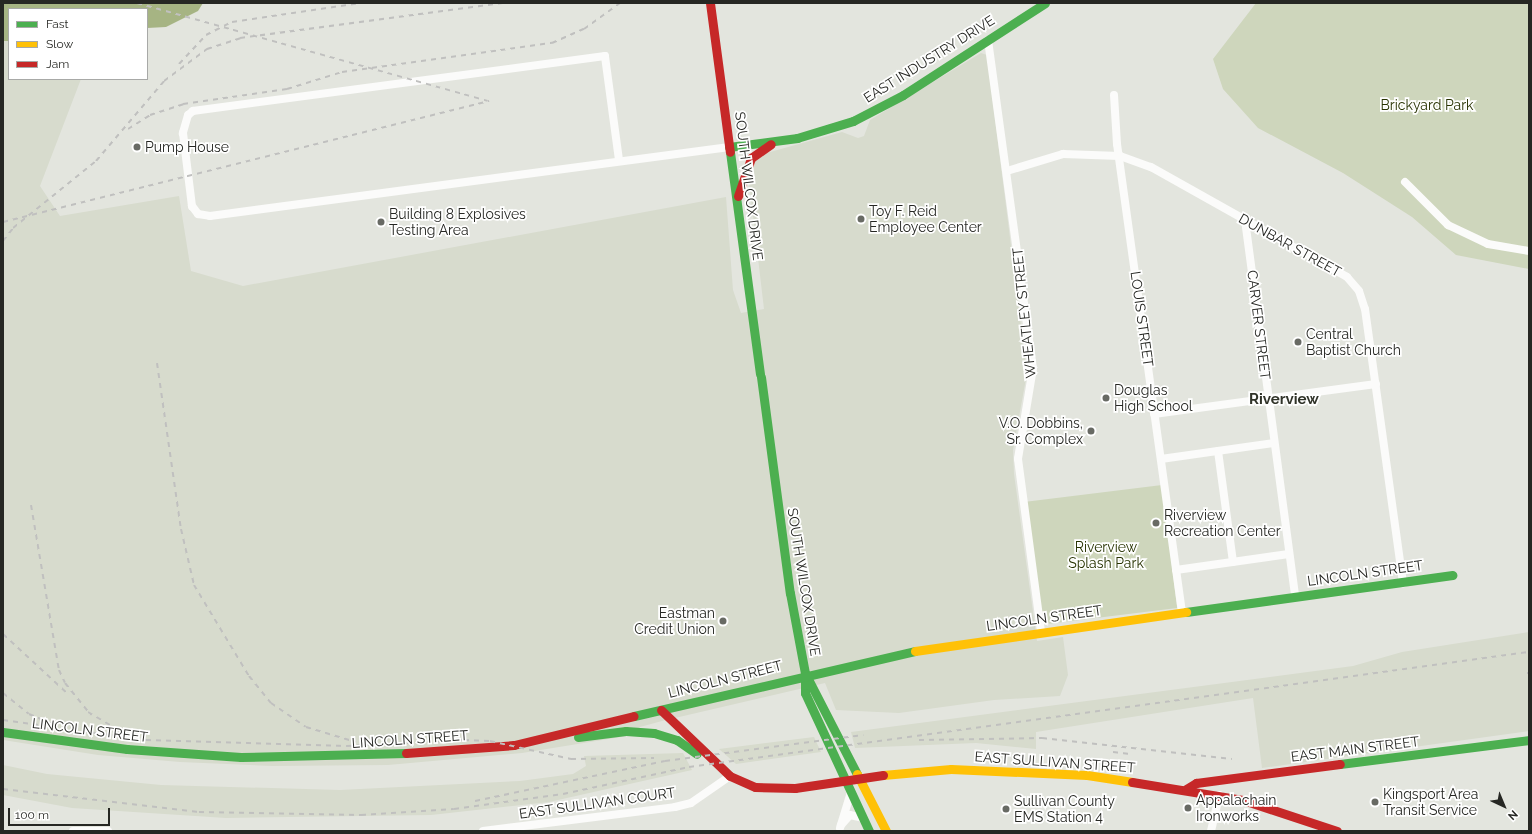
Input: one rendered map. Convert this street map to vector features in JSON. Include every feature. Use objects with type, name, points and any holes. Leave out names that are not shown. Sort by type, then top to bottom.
[{"type":"main road","name":"SOUTH WILCOX DRIVE","points":[[710,3],[790,593],[805,673],[861,777],[886,831]]},
{"type":"main road","name":"EAST INDUSTRY DRIVE","points":[[729,147],[776,141],[826,131],[862,116],[903,95],[1045,3]]},
{"type":"main road","points":[[736,200],[751,158],[776,141]]},
{"type":"main road","name":"LINCOLN STREET","points":[[3,732],[159,752],[294,758],[452,752],[562,736],[805,673],[884,655],[1452,576]]},
{"type":"main road","points":[[805,673],[805,693],[870,831]]},
{"type":"main road","points":[[660,710],[730,776]]},
{"type":"main road","points":[[562,736],[626,731],[666,735],[730,776],[755,787],[777,789],[844,778],[861,777]]},
{"type":"main road","name":"EAST MAIN STREET","points":[[1186,789],[1196,783],[1529,740]]},
{"type":"main road","name":"EAST SULLIVAN STREET","points":[[861,777],[950,769],[1088,775],[1219,795],[1274,808],[1337,831]]},
{"type":"street","name":"WHEATLEY STREET","points":[[988,40],[1007,171],[1032,368],[1018,459],[1041,632]]},
{"type":"street","points":[[619,160],[605,56],[193,111],[188,115],[183,133],[192,206],[198,214],[210,216],[619,160],[729,147]]},
{"type":"street","name":"LOUIS STREET","points":[[1114,95],[1120,156],[1182,613]]},
{"type":"street","name":"DUNBAR STREET","points":[[1007,171],[1063,154],[1120,156],[1151,167],[1339,271],[1353,283],[1363,300],[1403,583]]},
{"type":"street","points":[[1405,182],[1448,225],[1488,244],[1529,251]]},
{"type":"street","name":"CARVER STREET","points":[[1245,220],[1295,597]]},
{"type":"street","points":[[1154,414],[1376,384]]},
{"type":"street","points":[[1161,459],[1274,443]]},
{"type":"street","points":[[1218,451],[1233,562]]},
{"type":"street","points":[[1176,570],[1289,554]]},
{"type":"street","name":"EAST SULLIVAN COURT","points":[[483,831],[502,831],[675,807],[691,803],[730,776]]},
{"type":"street","points":[[839,829],[851,793]]},
{"type":"street","points":[[1211,831],[1219,795]]},
{"type":"street","points":[[839,829],[850,816],[863,818]]},
{"type":"street","points":[[74,830],[108,831]]},
{"type":"shaded area","points":[[3,3],[203,3],[198,11],[166,27],[148,28],[148,8],[8,8],[8,41],[3,41]]},
{"type":"shaded area","points":[[3,41],[8,41],[8,80],[81,80],[40,186],[60,216],[179,196],[191,271],[243,286],[726,197],[733,290],[741,313],[764,309],[748,173],[751,165],[763,154],[842,132],[858,138],[864,136],[870,120],[981,53],[987,55],[1027,373],[1013,450],[1014,474],[1037,641],[1063,637],[1068,675],[1060,696],[994,700],[899,713],[836,710],[825,683],[662,721],[640,727],[627,736],[522,753],[388,765],[272,766],[180,762],[98,755],[3,740]]},
{"type":"shaded area","points":[[1529,632],[1529,731],[1262,768],[1253,698],[1036,732],[1036,749],[976,743],[855,748],[851,732],[1353,666],[1402,652]]},
{"type":"shaded area","points":[[814,737],[821,752],[736,764],[719,749]]},
{"type":"shaded area","points":[[683,753],[692,770],[549,802],[431,815],[226,818],[72,808],[3,795],[3,765],[47,774],[161,785],[340,790],[520,781],[573,774],[586,766],[584,756]]},
{"type":"green space","name":"Brickyard Park","points":[[1256,3],[1529,3],[1529,269],[1456,255],[1412,217],[1343,173],[1258,128],[1223,89],[1213,59]]},
{"type":"green space","name":"Riverview Splash Park","points":[[1162,485],[1177,608],[1041,625],[1026,502]]},
{"type":"railway","points":[[137,3],[488,101]]},
{"type":"railway","points":[[179,64],[206,35],[232,22],[361,3]]},
{"type":"railway","points":[[3,241],[13,228],[96,161],[164,81],[207,49],[240,38],[503,3]]},
{"type":"railway","points":[[128,129],[150,115],[183,104],[287,89],[342,72],[552,43],[584,29],[620,3]]},
{"type":"railway","points":[[3,222],[489,101]]},
{"type":"railway","points":[[157,363],[181,529],[194,585],[249,676],[271,703],[306,727],[356,742]]},
{"type":"railway","points":[[31,505],[59,670],[65,683],[91,715]]},
{"type":"railway","points":[[3,634],[68,694]]},
{"type":"railway","points":[[3,789],[199,812],[361,815],[454,809],[563,794],[689,767],[1529,652]]},
{"type":"railway","points":[[3,693],[29,714],[52,724]]},
{"type":"railway","points":[[88,712],[127,735]]},
{"type":"railway","points":[[3,720],[146,740],[347,746],[464,740],[490,741],[571,759],[654,758]]},
{"type":"railway","points":[[475,801],[665,761],[863,735]]},
{"type":"railway","points":[[919,740],[1042,738],[1232,759]]},
{"type":"railway","points":[[1113,752],[1130,754]]},
{"type":"traffic: fast","points":[[729,147],[797,138],[853,121],[903,95],[1045,3]]},
{"type":"traffic: fast","points":[[730,152],[760,374]]},
{"type":"traffic: fast","points":[[761,377],[790,593],[805,673],[857,774]]},
{"type":"traffic: fast","points":[[1186,612],[1452,575]]},
{"type":"traffic: fast","points":[[634,716],[915,651]]},
{"type":"traffic: fast","points":[[805,674],[805,693],[869,831]]},
{"type":"traffic: fast","points":[[578,737],[626,731],[654,733],[677,740],[697,754]]},
{"type":"traffic: fast","points":[[3,732],[127,749],[241,757],[406,753]]},
{"type":"traffic: fast","points":[[1340,764],[1529,740]]},
{"type":"traffic: slow","points":[[915,651],[1186,612]]},
{"type":"traffic: slow","points":[[883,775],[951,769],[1087,775],[1132,782]]},
{"type":"traffic: slow","points":[[857,774],[886,831]]},
{"type":"traffic: jam","points":[[710,3],[730,152]]},
{"type":"traffic: jam","points":[[738,196],[751,158],[771,144]]},
{"type":"traffic: jam","points":[[661,710],[730,776],[755,787],[795,788],[883,775]]},
{"type":"traffic: jam","points":[[406,753],[514,745],[634,716]]},
{"type":"traffic: jam","points":[[1186,789],[1196,783],[1340,764]]},
{"type":"traffic: jam","points":[[1132,782],[1243,800],[1337,831]]},
{"type":"place","name":"Pump House","points":[[137,147]]},
{"type":"place","name":"Toy F. Reid Employee Center","points":[[861,219]]},
{"type":"place","name":"Building 8 Explosives Testing Area","points":[[381,222]]},
{"type":"place","name":"Central Baptist Church","points":[[1298,342]]},
{"type":"place","name":"Douglas High School","points":[[1106,398]]},
{"type":"place","name":"V.O. Dobbins, Sr. Complex","points":[[1091,431]]},
{"type":"place","name":"Riverview Recreation Center","points":[[1156,523]]},
{"type":"place","name":"Eastman Credit Union","points":[[723,621]]},
{"type":"place","name":"Kingsport Area Transit Service","points":[[1375,802]]},
{"type":"place","name":"Appalachain Ironworks","points":[[1188,808]]},
{"type":"place","name":"Sullivan County EMS Station 4","points":[[1006,809]]},
{"type":"district","name":"Riverview","points":[[1284,400]]}]
